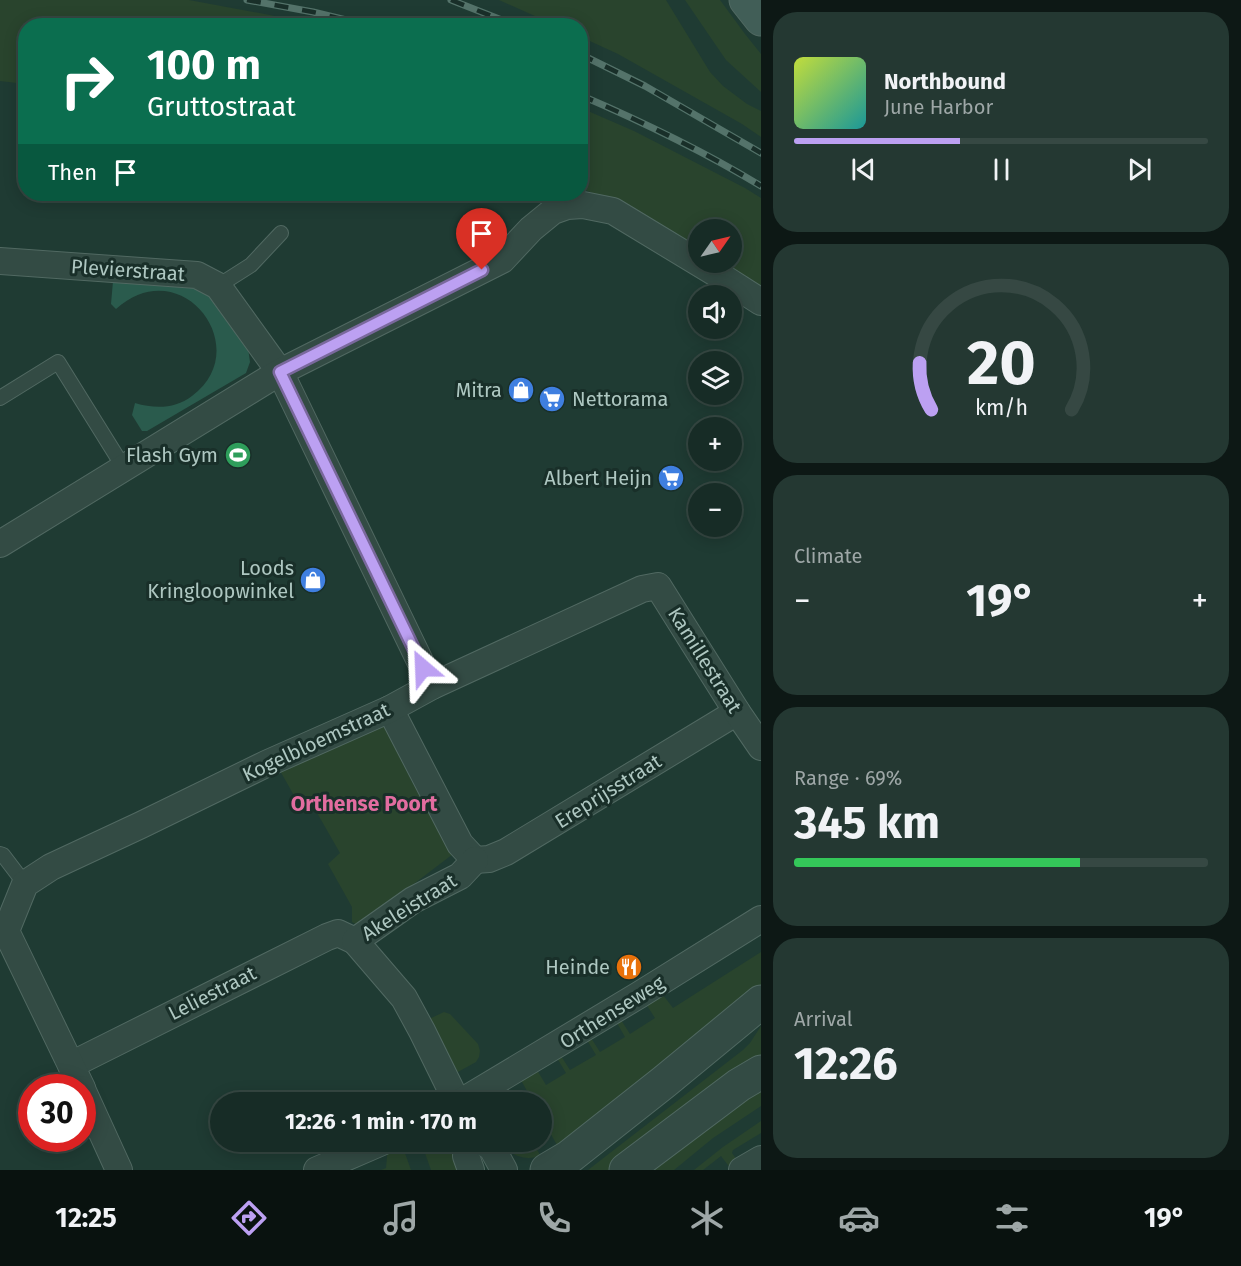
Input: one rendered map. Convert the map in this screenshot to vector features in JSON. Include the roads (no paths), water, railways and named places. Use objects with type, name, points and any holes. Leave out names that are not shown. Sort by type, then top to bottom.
[{"type":"main road","points":[[746,0],[761,19]]},
{"type":"street","points":[[0,544],[280,372],[502,260],[538,223],[553,211],[567,206],[583,205],[613,211],[761,302]]},
{"type":"street","name":"Plevierstraat","points":[[0,261],[198,275],[218,286]]},
{"type":"street","points":[[218,286],[280,372],[432,686]]},
{"type":"street","name":"Kamillestraat","points":[[642,589],[658,586],[761,747]]},
{"type":"street","name":"Kogelbloemstraat","points":[[25,884],[51,867],[266,764],[390,709],[432,686],[642,589]]},
{"type":"street","name":"Akeleistraat","points":[[390,709],[460,844],[475,860],[460,876],[413,900],[355,941],[404,998],[454,1092]]},
{"type":"street","name":"Ereprijsstraat","points":[[475,860],[489,859],[506,852],[737,712]]},
{"type":"street","points":[[25,884],[3,932],[76,1074]]},
{"type":"street","name":"Orthenseweg","points":[[476,1092],[630,1001],[761,919]]},
{"type":"street","name":"Leliestraat","points":[[89,1074],[327,936],[338,933],[355,941]]},
{"type":"street","points":[[547,1170],[568,1157],[638,1103],[761,1002]]},
{"type":"street","points":[[626,1170],[740,1085],[761,1072]]},
{"type":"street","points":[[96,1118],[119,1170]]},
{"type":"street","points":[[317,1170],[359,1152]]},
{"type":"street","points":[[467,1152],[471,1170]]},
{"type":"street","points":[[494,1152],[504,1170]]},
{"type":"street","points":[[742,1170],[761,1159]]},
{"type":"lane","points":[[218,286],[251,265],[280,233]]},
{"type":"lane","points":[[0,398],[58,362],[124,468]]},
{"type":"lane","points":[[0,854],[25,884]]},
{"type":"railway","points":[[247,0],[338,18]]},
{"type":"railway","points":[[451,0],[497,18]]},
{"type":"railway","points":[[588,58],[645,86],[761,153]]},
{"type":"railway","points":[[588,99],[672,138],[761,186]]},
{"type":"place","name":"Mitra","points":[[521,390]]},
{"type":"place","name":"Nettorama","points":[[552,399]]},
{"type":"place","name":"Flash Gym","points":[[238,455]]},
{"type":"place","name":"Albert Heijn","points":[[671,478]]},
{"type":"place","name":"Loods Kringloopwinkel","points":[[313,580]]},
{"type":"place","name":"Heinde","points":[[629,967]]},
{"type":"district","name":"Orthense Poort","points":[[364,804]]}]
